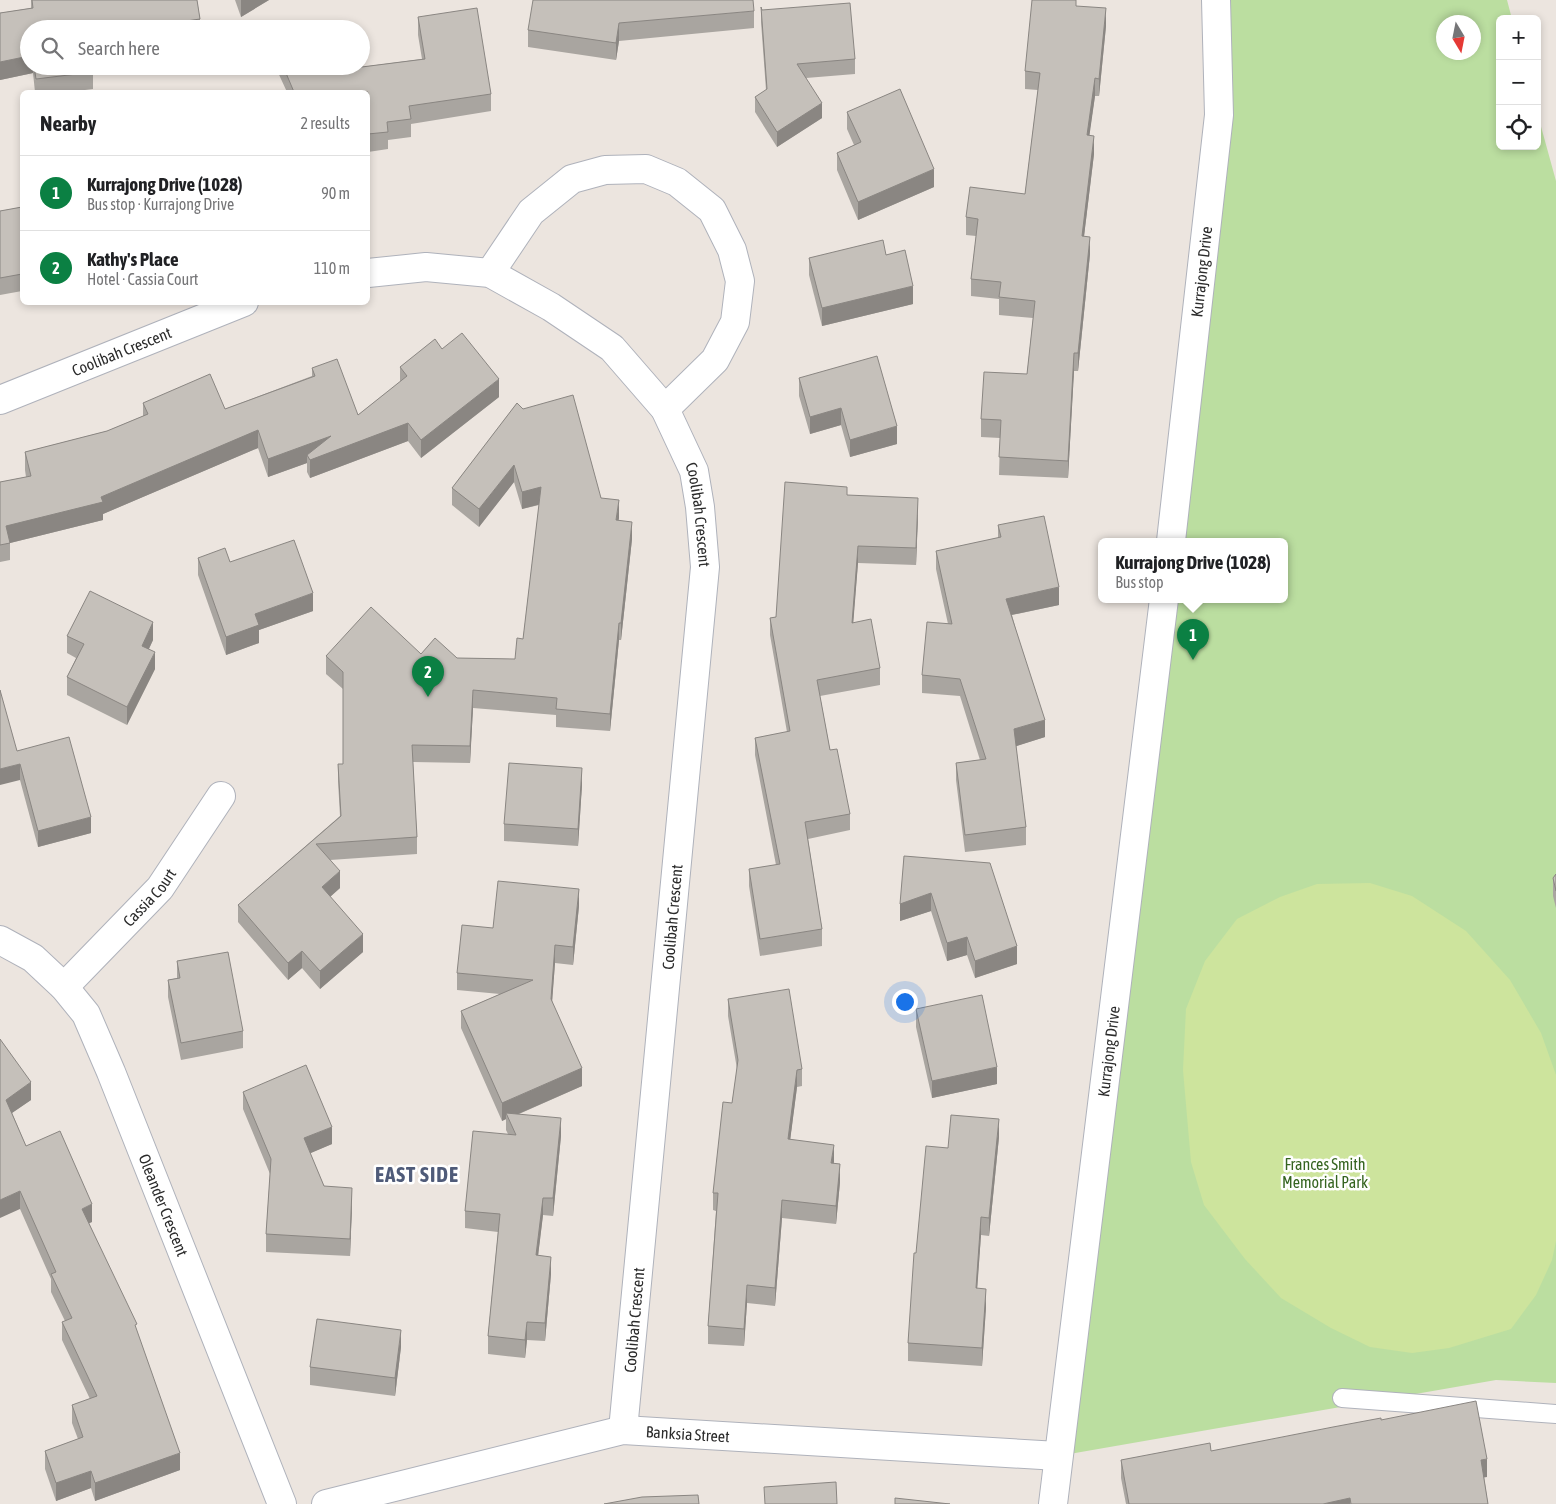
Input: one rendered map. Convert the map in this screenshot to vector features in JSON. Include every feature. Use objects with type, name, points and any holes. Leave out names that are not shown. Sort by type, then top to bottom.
[{"type":"street","name":"Kurrajong Drive","points":[[1171,538],[1219,114],[1216,0]]},
{"type":"street","points":[[490,273],[531,212],[572,179],[605,170],[646,169],[677,182],[712,210],[732,250],[740,281],[735,322],[715,360],[665,410]]},
{"type":"street","name":"Coolibah Crescent","points":[[370,273],[426,268],[490,273],[551,307],[612,348],[665,410],[694,471],[700,506],[705,567],[623,1430]]},
{"type":"street","name":"Coolibah Crescent","points":[[0,400],[237,305]]},
{"type":"street","name":"Kurrajong Drive","points":[[1053,1504],[1164,603]]},
{"type":"street","name":"Cassia Court","points":[[64,987],[160,888],[221,796]]},
{"type":"street","name":"Oleander Crescent","points":[[0,940],[33,958],[64,987],[86,1014],[111,1072],[282,1504]]},
{"type":"street","name":"Banksia Street","points":[[326,1504],[623,1430],[1058,1456]]},
{"type":"lane","points":[[1342,1398],[1556,1414]]},
{"type":"green space","name":"Frances Smith Memorial Park","points":[[1216,0],[1507,0],[1511,15],[1496,15],[1496,150],[1541,150],[1541,127],[1556,181],[1556,1383],[1496,1380],[1058,1456],[1164,603],[1288,603],[1288,538],[1171,538]]},
{"type":"green space","points":[[1370,883],[1412,896],[1466,931],[1510,980],[1541,1033],[1556,1075],[1556,1241],[1552,1260],[1536,1295],[1511,1329],[1449,1348],[1412,1353],[1370,1347],[1331,1328],[1281,1298],[1245,1259],[1204,1205],[1191,1162],[1183,1070],[1186,1009],[1205,961],[1237,919],[1280,897],[1317,884]]},
{"type":"building","points":[[32,0],[197,0],[200,19],[20,20],[20,58],[0,62],[0,13],[33,8]]},
{"type":"building","points":[[533,0],[753,0],[754,11],[619,23],[616,43],[528,30]]},
{"type":"building","points":[[1032,0],[1076,0],[1076,6],[1106,8],[1099,79],[1095,78],[1087,135],[1094,136],[1082,236],[1090,237],[1078,353],[1074,353],[1068,461],[999,457],[1001,420],[981,419],[984,372],[1027,374],[1035,301],[999,297],[1001,282],[971,279],[978,219],[966,217],[970,187],[1025,194],[1040,73],[1025,71]]},
{"type":"building","points":[[850,3],[855,59],[797,64],[822,103],[777,132],[755,97],[767,89],[761,7],[762,10]]},
{"type":"building","points":[[477,8],[491,94],[409,106],[411,119],[387,122],[388,132],[370,134],[370,90],[293,90],[287,75],[370,75],[370,66],[425,59],[418,17]]},
{"type":"building","points":[[35,75],[69,75],[36,79]]},
{"type":"building","points":[[900,89],[934,169],[858,202],[837,153],[861,142],[847,112]]},
{"type":"building","points":[[20,207],[20,274],[0,278],[0,211]]},
{"type":"building","points":[[883,240],[886,255],[905,250],[913,286],[822,308],[809,258]]},
{"type":"building","points":[[462,333],[499,379],[421,440],[408,423],[310,460],[307,455],[331,436],[268,459],[258,430],[101,497],[103,502],[6,526],[10,543],[0,545],[0,482],[31,476],[25,452],[107,431],[148,414],[143,403],[210,374],[225,409],[315,376],[312,368],[337,359],[358,415],[407,376],[400,367],[435,339],[442,349]]},
{"type":"building","points":[[877,356],[897,426],[850,440],[841,408],[810,417],[799,378]]},
{"type":"building","points":[[573,395],[601,498],[619,500],[616,520],[632,522],[610,714],[556,709],[557,698],[473,690],[470,746],[412,745],[417,837],[316,844],[340,871],[322,887],[363,934],[320,971],[302,951],[288,963],[238,905],[341,816],[338,764],[343,764],[343,672],[326,656],[371,607],[421,654],[435,638],[457,658],[515,659],[517,638],[523,639],[541,487],[522,492],[514,465],[479,509],[452,488],[517,403],[523,409]]},
{"type":"building","points":[[785,482],[847,487],[847,495],[918,498],[916,548],[858,546],[852,623],[871,619],[880,668],[817,680],[830,750],[837,749],[850,814],[805,822],[822,929],[760,939],[749,869],[780,864],[755,738],[790,731],[770,618],[776,617]]},
{"type":"building","points":[[1044,516],[1059,587],[1006,599],[1045,720],[1014,729],[1026,827],[965,835],[956,763],[986,759],[960,679],[922,675],[927,622],[952,624],[936,551],[1001,537],[998,525]]},
{"type":"building","points":[[294,540],[313,593],[255,614],[259,625],[226,637],[198,558],[225,548],[230,562]]},
{"type":"building","points":[[90,591],[153,622],[142,646],[155,652],[127,707],[67,677],[84,644],[67,636]]},
{"type":"building","points":[[0,690],[17,751],[69,737],[91,817],[38,831],[20,764],[0,769]]},
{"type":"building","points":[[509,763],[582,768],[578,829],[504,824]]},
{"type":"building","points":[[904,856],[990,863],[1017,946],[975,961],[967,937],[947,943],[931,893],[900,904]]},
{"type":"building","points":[[1556,874],[1556,891],[1553,878]]},
{"type":"building","points":[[498,881],[579,889],[573,947],[555,945],[551,999],[582,1068],[502,1103],[461,1011],[533,980],[457,973],[462,925],[493,928]]},
{"type":"building","points":[[228,952],[243,1031],[181,1043],[168,980],[180,978],[177,961]]},
{"type":"building","points":[[789,989],[802,1069],[797,1070],[788,1139],[834,1145],[831,1163],[840,1164],[836,1206],[782,1200],[775,1288],[747,1285],[744,1329],[708,1326],[718,1193],[713,1193],[723,1102],[732,1103],[738,1060],[728,999]]},
{"type":"building","points":[[982,995],[997,1067],[932,1081],[916,1009]]},
{"type":"building","points":[[0,1039],[31,1082],[6,1100],[26,1146],[60,1131],[92,1204],[82,1209],[137,1324],[135,1325],[180,1453],[95,1483],[91,1471],[56,1483],[45,1451],[83,1437],[72,1405],[97,1396],[62,1322],[72,1318],[51,1274],[56,1272],[20,1191],[0,1200]]},
{"type":"building","points":[[306,1065],[332,1127],[304,1138],[324,1186],[352,1188],[350,1239],[266,1234],[271,1159],[243,1092]]},
{"type":"building","points":[[506,1113],[561,1118],[553,1198],[543,1198],[536,1255],[551,1257],[545,1323],[527,1322],[525,1340],[488,1336],[500,1214],[465,1211],[473,1131],[516,1135]]},
{"type":"building","points":[[951,1115],[999,1119],[989,1218],[981,1217],[976,1288],[986,1289],[982,1348],[908,1343],[914,1253],[916,1253],[926,1146],[948,1148]]},
{"type":"building","points":[[317,1319],[401,1330],[395,1378],[310,1367]]},
{"type":"building","points":[[1476,1401],[1487,1459],[1481,1460],[1488,1504],[1351,1504],[1350,1498],[1323,1504],[1129,1504],[1121,1460],[1210,1443],[1211,1451]]},
{"type":"building","points":[[836,1482],[837,1504],[765,1504],[764,1487]]},
{"type":"building","points":[[698,1495],[699,1504],[604,1504],[642,1497]]},
{"type":"building","points":[[895,1498],[950,1504],[895,1504]]},
{"type":"place","name":"Kurrajong Drive (1028)","points":[[1193,660]]},
{"type":"place","name":"Kathy's Place","points":[[428,697]]},
{"type":"district","name":"EAST SIDE","points":[[417,1175]]}]
